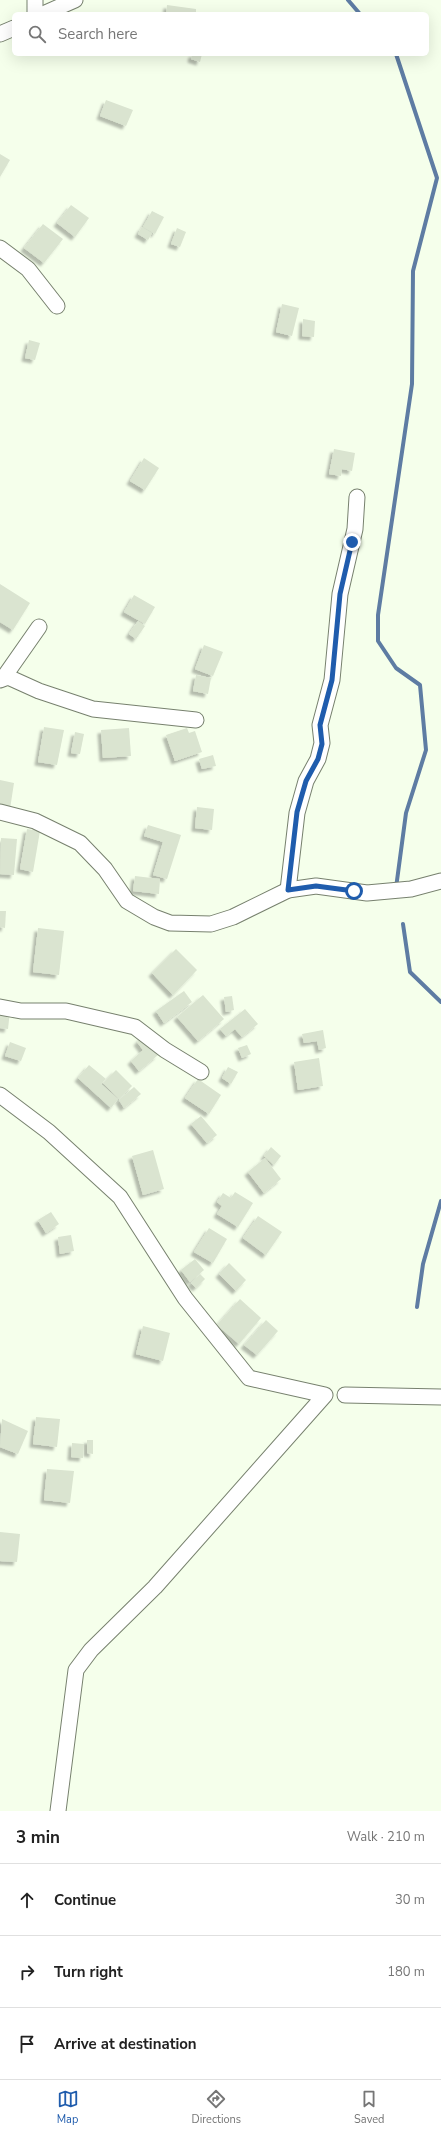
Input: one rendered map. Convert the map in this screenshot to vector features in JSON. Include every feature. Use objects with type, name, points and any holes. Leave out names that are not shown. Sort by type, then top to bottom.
[{"type":"street","points":[[35,0],[35,12]]},
{"type":"street","points":[[47,12],[74,0]]},
{"type":"street","points":[[0,34],[12,29]]},
{"type":"street","points":[[0,248],[28,269],[57,306]]},
{"type":"street","points":[[288,890],[297,812],[306,781],[318,759],[322,744],[320,725],[332,680],[340,594],[355,529],[357,496]]},
{"type":"street","points":[[2,678],[39,627]]},
{"type":"street","points":[[2,678],[8,677],[65,700],[93,708],[196,720]]},
{"type":"street","points":[[0,812],[35,821],[80,843],[105,869],[127,900],[154,917],[170,923],[211,924],[233,917],[288,890],[316,886],[367,893],[411,889],[441,881]]},
{"type":"street","points":[[0,1007],[21,1011],[66,1011],[135,1027],[165,1050],[201,1072]]},
{"type":"street","points":[[0,1094],[49,1132],[120,1197],[185,1298],[249,1378],[324,1394],[155,1587],[91,1650],[76,1670],[58,1811]]},
{"type":"street","points":[[345,1395],[441,1397]]},
{"type":"building","points":[[167,5],[196,9],[196,12],[166,12]]},
{"type":"building","points":[[192,56],[202,56],[200,62],[191,59]]},
{"type":"building","points":[[106,100],[133,110],[126,126],[100,116]]},
{"type":"building","points":[[0,154],[10,160],[0,177]]},
{"type":"building","points":[[71,205],[89,218],[75,237],[57,223]]},
{"type":"building","points":[[152,211],[164,217],[155,234],[143,227]]},
{"type":"building","points":[[43,224],[63,239],[44,263],[24,248]]},
{"type":"building","points":[[142,227],[152,233],[148,240],[138,234]]},
{"type":"building","points":[[177,228],[186,232],[180,247],[171,244]]},
{"type":"building","points":[[282,304],[299,308],[292,336],[276,332]]},
{"type":"building","points":[[303,319],[315,321],[314,337],[302,336]]},
{"type":"building","points":[[29,340],[40,343],[35,360],[25,358]]},
{"type":"building","points":[[334,449],[355,453],[352,471],[342,469],[341,476],[329,474]]},
{"type":"building","points":[[144,458],[159,468],[145,490],[130,481]]},
{"type":"building","points":[[0,584],[30,603],[13,630],[0,622]]},
{"type":"building","points":[[134,595],[155,607],[145,624],[124,612]]},
{"type":"building","points":[[138,621],[145,626],[136,639],[129,634]]},
{"type":"building","points":[[204,645],[223,652],[213,676],[195,669]]},
{"type":"building","points":[[196,675],[211,678],[208,694],[193,691]]},
{"type":"building","points":[[44,727],[64,730],[57,765],[38,762]]},
{"type":"building","points":[[129,728],[131,756],[103,758],[101,730]]},
{"type":"building","points":[[187,728],[189,733],[195,731],[202,752],[175,761],[166,735]]},
{"type":"building","points":[[75,732],[84,734],[80,754],[71,753]]},
{"type":"building","points":[[213,755],[216,766],[202,769],[199,759]]},
{"type":"building","points":[[0,780],[14,783],[10,809],[0,807]]},
{"type":"building","points":[[197,807],[214,809],[212,830],[195,828]]},
{"type":"building","points":[[148,825],[181,835],[167,879],[153,875],[163,842],[144,836]]},
{"type":"building","points":[[27,829],[40,831],[33,872],[20,869]]},
{"type":"building","points":[[1,838],[17,839],[14,875],[0,874]]},
{"type":"building","points":[[135,876],[160,879],[159,894],[133,891]]},
{"type":"building","points":[[0,911],[6,911],[5,928],[0,927]]},
{"type":"building","points":[[38,928],[64,931],[59,975],[33,972]]},
{"type":"building","points":[[176,949],[197,970],[173,995],[152,973]]},
{"type":"building","points":[[184,991],[192,1002],[164,1023],[156,1011]]},
{"type":"building","points":[[203,995],[224,1019],[198,1041],[177,1017]]},
{"type":"building","points":[[232,996],[234,1010],[226,1012],[224,997]]},
{"type":"building","points":[[245,1009],[258,1024],[242,1037],[235,1029],[226,1036],[220,1029]]},
{"type":"building","points":[[0,1010],[10,1011],[8,1029],[0,1028]]},
{"type":"building","points":[[323,1030],[326,1048],[319,1050],[317,1041],[304,1043],[302,1034]]},
{"type":"building","points":[[143,1036],[158,1055],[139,1071],[131,1061],[143,1050],[137,1042]]},
{"type":"building","points":[[10,1042],[26,1048],[21,1061],[5,1056]]},
{"type":"building","points":[[247,1045],[251,1054],[242,1058],[238,1048]]},
{"type":"building","points":[[319,1058],[323,1086],[298,1090],[294,1062]]},
{"type":"building","points":[[89,1065],[106,1079],[101,1084],[118,1099],[111,1108],[78,1078]]},
{"type":"building","points":[[228,1067],[238,1072],[231,1084],[222,1078]]},
{"type":"building","points":[[116,1070],[132,1086],[119,1099],[103,1083]]},
{"type":"building","points":[[198,1079],[221,1095],[209,1114],[185,1098]]},
{"type":"building","points":[[134,1087],[141,1094],[124,1108],[119,1100]]},
{"type":"building","points":[[201,1116],[217,1135],[207,1143],[191,1124]]},
{"type":"building","points":[[271,1147],[281,1156],[274,1165],[264,1156]]},
{"type":"building","points":[[153,1150],[164,1189],[143,1195],[132,1156]]},
{"type":"building","points":[[265,1158],[281,1179],[264,1193],[248,1172]]},
{"type":"building","points":[[235,1192],[253,1203],[238,1227],[217,1214],[222,1206],[217,1202],[223,1193],[231,1198]]},
{"type":"building","points":[[51,1212],[59,1224],[46,1233],[38,1220]]},
{"type":"building","points":[[258,1216],[282,1232],[266,1255],[243,1238]]},
{"type":"building","points":[[209,1228],[227,1239],[213,1263],[194,1252]]},
{"type":"building","points":[[71,1235],[74,1251],[60,1254],[58,1237]]},
{"type":"building","points":[[195,1259],[204,1270],[190,1282],[181,1270]]},
{"type":"building","points":[[229,1263],[246,1280],[236,1291],[219,1274]]},
{"type":"building","points":[[200,1274],[205,1279],[196,1288],[191,1283]]},
{"type":"building","points":[[240,1299],[261,1318],[239,1344],[217,1325]]},
{"type":"building","points":[[266,1320],[278,1331],[257,1355],[244,1345]]},
{"type":"building","points":[[143,1326],[170,1333],[163,1361],[136,1354]]},
{"type":"building","points":[[36,1417],[60,1419],[57,1447],[33,1444]]},
{"type":"building","points":[[2,1419],[28,1431],[18,1454],[0,1447]]},
{"type":"building","points":[[87,1440],[93,1440],[93,1454],[87,1453]]},
{"type":"building","points":[[72,1443],[84,1444],[83,1458],[71,1457]]},
{"type":"building","points":[[47,1469],[74,1471],[70,1503],[44,1500]]},
{"type":"building","points":[[0,1532],[20,1534],[17,1562],[0,1561]]},
{"type":"waterway","points":[[348,0],[358,12]]},
{"type":"waterway","points":[[396,888],[406,813],[426,750],[420,685],[396,668],[378,641],[378,615],[412,384],[413,271],[437,178],[397,56]]},
{"type":"waterway","points":[[403,924],[410,972],[441,1002]]},
{"type":"waterway","points":[[417,1307],[423,1264],[441,1201]]},
{"type":"route","points":[[352,542],[340,594],[332,680],[320,725],[322,744],[318,759],[306,781],[297,812],[288,890],[316,886],[354,891]]}]
